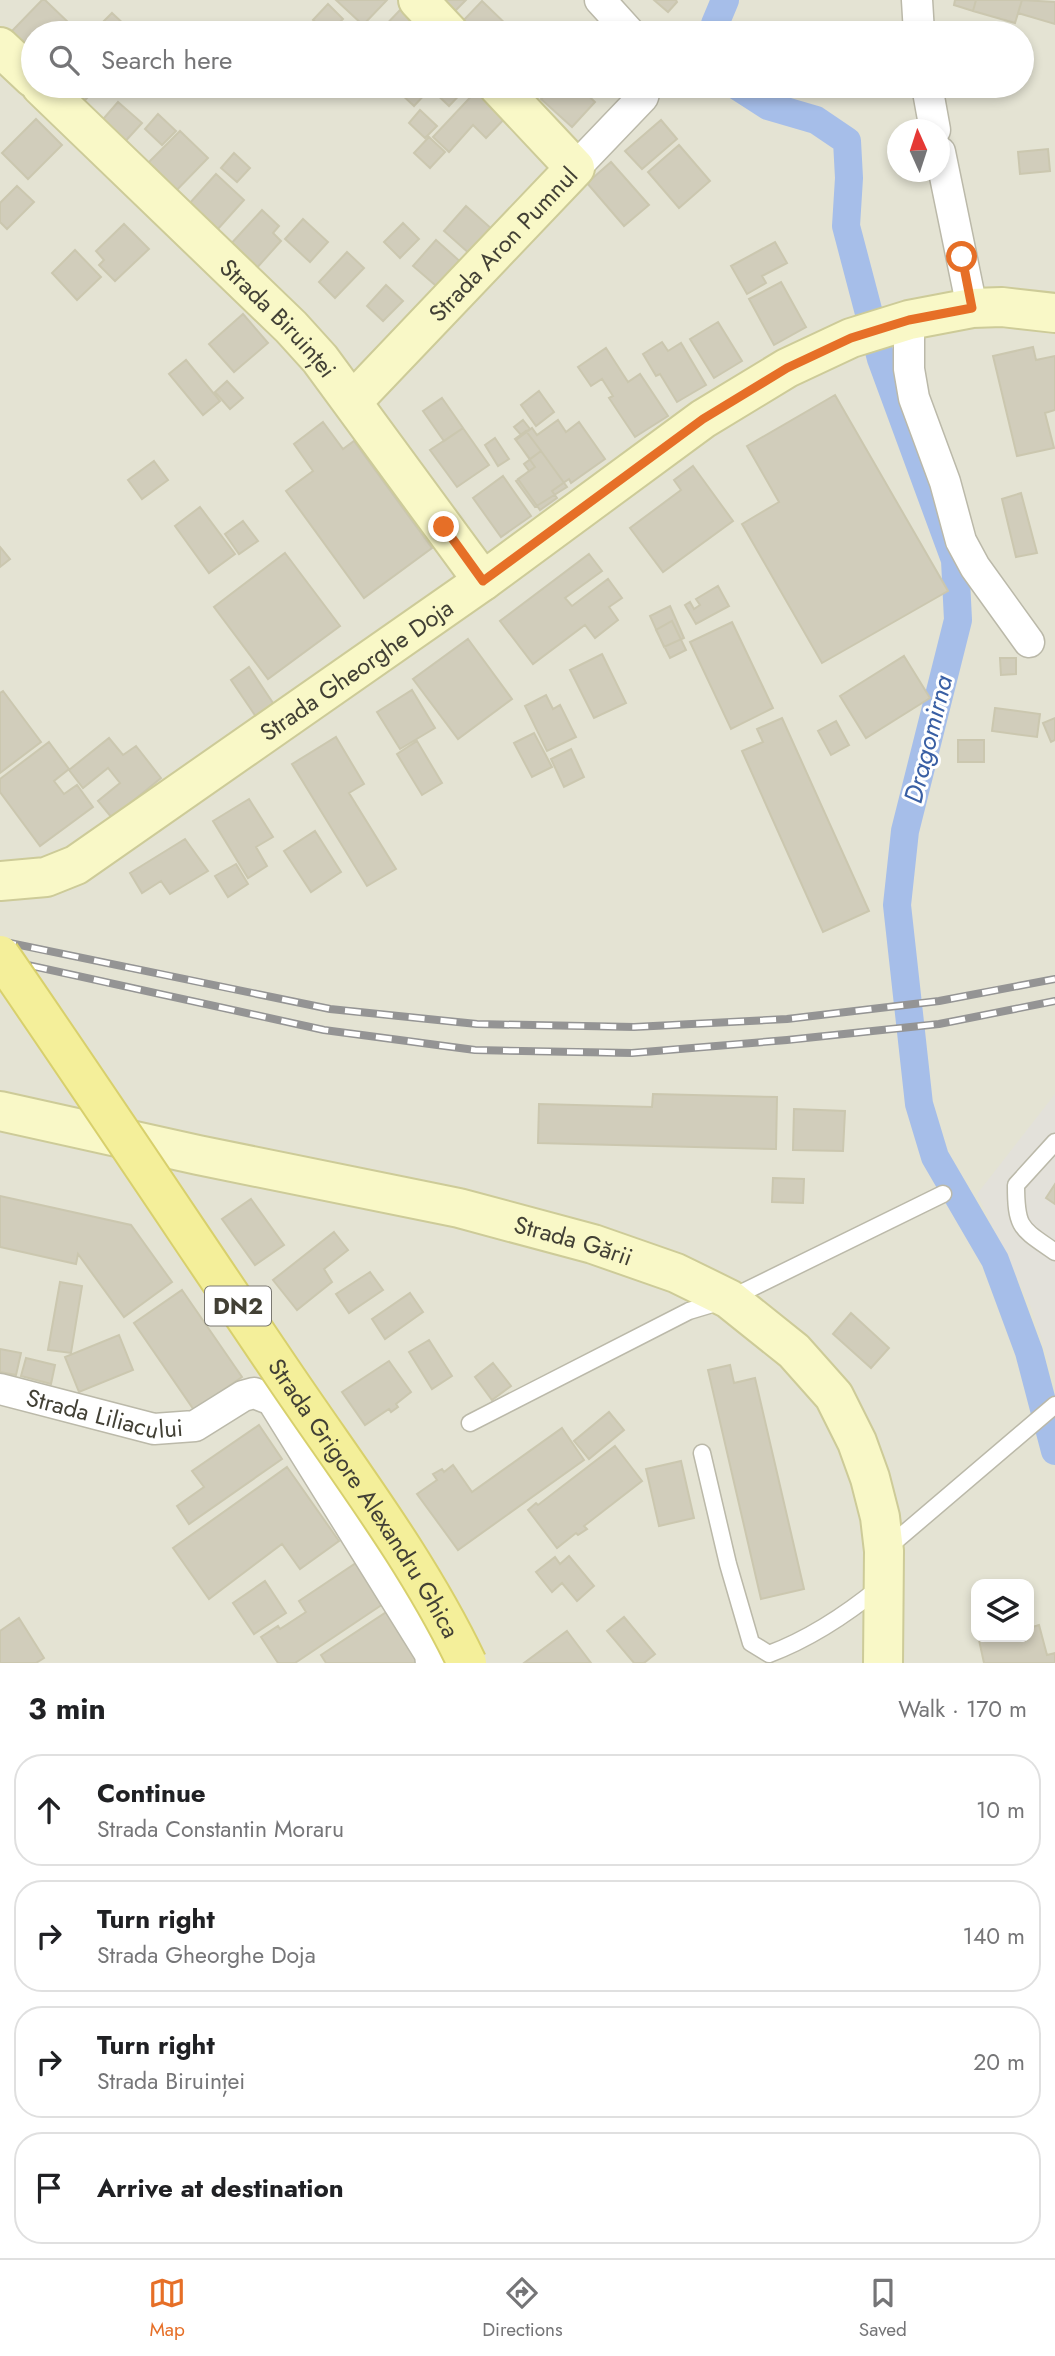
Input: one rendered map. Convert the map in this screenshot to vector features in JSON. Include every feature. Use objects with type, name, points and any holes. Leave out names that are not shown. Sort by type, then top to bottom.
[{"type":"main road","name":"Strada Grigore Alexandru Ghica","points":[[0,954],[379,1516],[430,1594],[467,1663]]},
{"type":"street","points":[[418,0],[438,21]]},
{"type":"street","points":[[600,0],[619,21]]},
{"type":"street","points":[[917,0],[918,21]]},
{"type":"street","points":[[0,47],[21,67]]},
{"type":"street","name":"Strada Biruinței","points":[[53,98],[291,327],[353,401],[483,581]]},
{"type":"street","name":"Strada Aron Pumnul","points":[[353,401],[575,169],[509,98]]},
{"type":"street","points":[[575,169],[642,98]]},
{"type":"street","points":[[929,98],[933,119]]},
{"type":"street","points":[[946,182],[972,308]]},
{"type":"street","name":"Strada Gheorghe Doja","points":[[0,881],[46,877],[76,865],[483,581],[703,419],[787,368],[851,338],[901,323],[972,308],[1002,307],[1055,313]]},
{"type":"street","points":[[901,323],[914,398],[945,482],[961,541],[975,567],[1029,642]]},
{"type":"street","points":[[0,859],[20,865],[50,868],[76,865]]},
{"type":"street","name":"Strada Gării","points":[[0,1111],[198,1155],[459,1208],[593,1244],[676,1273],[729,1299],[794,1351],[834,1396],[857,1442],[880,1517],[885,1567],[883,1663]]},
{"type":"street","name":"Strada Liliacului","points":[[0,1389],[154,1429],[194,1426],[243,1396],[254,1393],[272,1400],[430,1654],[431,1663]]},
{"type":"lane","points":[[1055,1142],[1016,1185],[1016,1213],[1025,1231],[1055,1252]]},
{"type":"lane","points":[[470,1423],[689,1311],[729,1299],[943,1194]]},
{"type":"lane","points":[[702,1453],[728,1564],[751,1643],[769,1654],[792,1645],[855,1608],[885,1567],[1055,1405]]},
{"type":"shaded area","points":[[0,0],[1055,0],[1055,1663],[0,1663]]},
{"type":"shaded area","points":[[1055,1094],[1055,1381],[1031,1308],[977,1194]]},
{"type":"building","points":[[45,0],[67,21],[22,21]]},
{"type":"building","points":[[336,0],[387,0],[367,21],[359,21]]},
{"type":"building","points":[[439,0],[466,0],[453,13]]},
{"type":"building","points":[[654,0],[676,0],[677,2],[668,12]]},
{"type":"building","points":[[955,0],[976,0],[973,11],[954,5]]},
{"type":"building","points":[[976,0],[1022,0],[1016,21],[973,11]]},
{"type":"building","points":[[1022,0],[1055,2],[1055,24],[1018,13]]},
{"type":"building","points":[[482,1],[503,21],[463,21]]},
{"type":"building","points":[[328,4],[343,19],[341,21],[313,20]]},
{"type":"building","points":[[402,8],[416,21],[390,21]]},
{"type":"building","points":[[112,13],[121,21],[104,21]]},
{"type":"building","points":[[21,22],[21,42],[11,32]]},
{"type":"building","points":[[64,98],[87,98],[76,110]]},
{"type":"building","points":[[405,98],[421,98],[414,106]]},
{"type":"building","points":[[441,98],[457,98],[449,106]]},
{"type":"building","points":[[470,98],[492,98],[509,114],[486,138],[473,125],[449,152],[433,137]]},
{"type":"building","points":[[591,98],[595,102],[572,127],[541,99]]},
{"type":"building","points":[[118,102],[142,123],[121,146],[98,125]]},
{"type":"building","points":[[420,110],[437,126],[425,138],[409,123]]},
{"type":"building","points":[[158,114],[176,131],[162,145],[145,129]]},
{"type":"building","points":[[36,119],[62,145],[28,179],[2,153]]},
{"type":"building","points":[[661,120],[677,139],[642,169],[625,151]]},
{"type":"building","points":[[180,131],[208,158],[168,199],[140,171]]},
{"type":"building","points":[[429,137],[445,152],[430,168],[414,153]]},
{"type":"building","points":[[679,145],[710,181],[679,208],[648,172]]},
{"type":"building","points":[[1048,149],[1050,171],[1020,174],[1018,152]]},
{"type":"building","points":[[234,153],[250,168],[237,182],[221,168]]},
{"type":"building","points":[[611,162],[649,205],[624,226],[587,183]]},
{"type":"building","points":[[216,174],[244,200],[217,230],[189,204]]},
{"type":"building","points":[[17,186],[34,202],[7,229],[0,222],[0,203]]},
{"type":"building","points":[[466,206],[493,230],[471,255],[444,231]]},
{"type":"building","points":[[262,210],[279,226],[273,233],[281,241],[254,271],[228,247]]},
{"type":"building","points":[[303,219],[328,242],[310,262],[285,239]]},
{"type":"building","points":[[403,223],[419,239],[400,258],[384,242]]},
{"type":"building","points":[[124,224],[149,249],[115,281],[99,265],[104,260],[96,251]]},
{"type":"building","points":[[436,240],[464,265],[441,290],[413,266]]},
{"type":"building","points":[[775,242],[787,263],[762,276],[766,283],[747,294],[731,266]]},
{"type":"building","points":[[75,250],[101,277],[77,300],[52,273]]},
{"type":"building","points":[[347,252],[364,268],[335,298],[319,282]]},
{"type":"building","points":[[781,282],[806,327],[774,345],[749,299]]},
{"type":"building","points":[[386,285],[403,301],[383,321],[367,306]]},
{"type":"building","points":[[243,314],[268,343],[234,372],[209,344]]},
{"type":"building","points":[[718,322],[742,361],[714,378],[690,339]]},
{"type":"building","points":[[662,342],[668,351],[681,343],[706,385],[677,402],[660,374],[656,376],[643,354]]},
{"type":"building","points":[[1033,347],[1036,360],[1055,356],[1055,410],[1045,413],[1054,448],[1017,456],[993,356]]},
{"type":"building","points":[[606,348],[628,382],[640,374],[668,416],[635,437],[609,398],[613,396],[602,379],[591,386],[578,367]]},
{"type":"building","points":[[186,360],[220,401],[203,415],[169,374]]},
{"type":"building","points":[[227,381],[243,398],[230,409],[215,392]]},
{"type":"building","points":[[539,391],[554,412],[536,426],[521,405]]},
{"type":"building","points":[[835,395],[948,591],[822,663],[742,524],[779,502],[747,446]]},
{"type":"building","points":[[442,398],[463,428],[444,441],[423,411]]},
{"type":"building","points":[[523,420],[530,429],[521,435],[514,427]]},
{"type":"building","points":[[558,420],[566,432],[579,422],[605,459],[571,483],[569,479],[552,491],[557,498],[540,510],[518,479],[535,467],[516,440],[532,428],[537,435]]},
{"type":"building","points":[[323,422],[343,449],[354,441],[432,548],[364,598],[286,491],[313,471],[294,444]]},
{"type":"building","points":[[463,428],[489,465],[457,487],[430,450]]},
{"type":"building","points":[[526,431],[541,451],[530,459],[515,439]]},
{"type":"building","points":[[495,438],[509,459],[498,466],[485,445]]},
{"type":"building","points":[[541,451],[567,487],[535,507],[516,481],[529,471],[524,464]]},
{"type":"building","points":[[154,461],[168,480],[142,499],[128,480]]},
{"type":"building","points":[[693,466],[733,521],[663,572],[630,528],[681,490],[674,480]]},
{"type":"building","points":[[503,476],[531,516],[501,537],[473,498]]},
{"type":"building","points":[[1021,493],[1037,553],[1016,557],[1002,499]]},
{"type":"building","points":[[200,507],[235,554],[209,573],[175,526]]},
{"type":"building","points":[[243,521],[258,541],[239,554],[225,534]]},
{"type":"building","points":[[0,547],[10,559],[0,567]]},
{"type":"building","points":[[285,553],[340,626],[268,679],[214,607]]},
{"type":"building","points":[[589,554],[602,571],[565,598],[572,606],[608,579],[622,598],[609,607],[618,620],[595,638],[585,625],[533,664],[500,621]]},
{"type":"building","points":[[718,586],[729,606],[696,624],[685,605],[690,602],[694,609],[700,605],[696,599]]},
{"type":"building","points":[[670,606],[684,638],[664,647],[650,616]]},
{"type":"building","points":[[672,621],[686,650],[670,658],[656,630]]},
{"type":"building","points":[[732,622],[773,708],[731,729],[690,642]]},
{"type":"building","points":[[468,639],[512,699],[458,739],[413,679]]},
{"type":"building","points":[[602,654],[626,703],[594,718],[570,670]]},
{"type":"building","points":[[904,656],[930,698],[866,738],[840,696]]},
{"type":"building","points":[[1000,658],[1016,658],[1016,674],[1001,675]]},
{"type":"building","points":[[249,667],[279,712],[261,724],[231,680]]},
{"type":"building","points":[[412,690],[435,728],[400,749],[377,712]]},
{"type":"building","points":[[3,691],[41,742],[0,773],[0,693]]},
{"type":"building","points":[[546,695],[553,709],[560,705],[576,737],[547,751],[525,706]]},
{"type":"building","points":[[995,708],[1040,714],[1037,737],[992,731]]},
{"type":"building","points":[[782,718],[869,911],[823,932],[742,751],[763,742],[757,729]]},
{"type":"building","points":[[1055,718],[1055,740],[1051,742],[1043,723]]},
{"type":"building","points":[[836,721],[849,745],[831,755],[818,731]]},
{"type":"building","points":[[534,733],[552,767],[532,777],[514,743]]},
{"type":"building","points":[[336,737],[364,784],[349,793],[396,869],[367,886],[292,764]]},
{"type":"building","points":[[109,738],[123,755],[136,746],[161,778],[112,818],[98,801],[120,783],[108,768],[83,788],[69,770]]},
{"type":"building","points":[[958,740],[984,740],[984,762],[958,762]]},
{"type":"building","points":[[417,741],[442,783],[422,795],[397,754]]},
{"type":"building","points":[[49,742],[69,769],[54,781],[64,794],[77,785],[93,807],[40,846],[0,792],[0,779]]},
{"type":"building","points":[[571,749],[584,777],[564,787],[551,759]]},
{"type":"building","points":[[249,799],[273,837],[256,847],[267,866],[248,878],[213,821]]},
{"type":"building","points":[[315,831],[341,872],[311,892],[284,851]]},
{"type":"building","points":[[185,839],[208,871],[170,894],[161,881],[142,893],[130,873]]},
{"type":"building","points":[[236,864],[248,884],[228,897],[215,876]]},
{"type":"building","points":[[653,1094],[777,1097],[776,1149],[538,1143],[539,1104],[652,1107]]},
{"type":"building","points":[[794,1109],[845,1111],[843,1151],[793,1150]]},
{"type":"building","points":[[773,1178],[804,1179],[803,1203],[772,1202]]},
{"type":"building","points":[[1055,1184],[1055,1204],[1046,1198]]},
{"type":"building","points":[[0,1196],[131,1225],[172,1282],[124,1317],[78,1254],[76,1264],[0,1247]]},
{"type":"building","points":[[251,1199],[284,1245],[255,1265],[222,1219]]},
{"type":"building","points":[[334,1232],[348,1250],[324,1269],[332,1282],[297,1310],[273,1280]]},
{"type":"building","points":[[370,1272],[383,1290],[349,1313],[336,1294]]},
{"type":"building","points":[[60,1282],[82,1286],[71,1353],[48,1350]]},
{"type":"building","points":[[182,1290],[242,1377],[194,1410],[134,1323]]},
{"type":"building","points":[[410,1293],[423,1312],[385,1339],[372,1319]]},
{"type":"building","points":[[851,1313],[889,1348],[871,1368],[833,1334]]},
{"type":"building","points":[[119,1335],[133,1370],[79,1392],[65,1357]]},
{"type":"building","points":[[429,1340],[452,1376],[432,1389],[409,1352]]},
{"type":"building","points":[[0,1349],[21,1353],[16,1375],[0,1372]]},
{"type":"building","points":[[26,1358],[55,1365],[51,1384],[21,1376]]},
{"type":"building","points":[[389,1361],[411,1392],[396,1404],[398,1407],[391,1412],[389,1409],[365,1425],[342,1392]]},
{"type":"building","points":[[493,1363],[511,1386],[492,1400],[475,1377]]},
{"type":"building","points":[[730,1365],[734,1383],[755,1378],[804,1589],[761,1599],[708,1370]]},
{"type":"building","points":[[609,1412],[624,1430],[589,1459],[574,1441]]},
{"type":"building","points":[[259,1425],[282,1459],[189,1524],[177,1506],[204,1487],[192,1471]]},
{"type":"building","points":[[562,1428],[584,1460],[458,1550],[417,1494],[437,1480],[433,1474],[442,1469],[444,1472],[453,1465],[472,1492]]},
{"type":"building","points":[[615,1446],[642,1481],[584,1526],[587,1529],[578,1535],[576,1533],[557,1548],[528,1510]]},
{"type":"building","points":[[681,1461],[694,1518],[659,1526],[646,1469]]},
{"type":"building","points":[[287,1467],[339,1541],[300,1569],[282,1544],[209,1599],[173,1548]]},
{"type":"building","points":[[569,1556],[594,1586],[577,1601],[562,1583],[552,1592],[536,1572],[555,1557],[560,1564]]},
{"type":"building","points":[[359,1561],[386,1602],[295,1663],[278,1663],[261,1637],[278,1626],[280,1629],[306,1612],[299,1601]]},
{"type":"building","points":[[265,1581],[286,1613],[254,1634],[233,1603]]},
{"type":"building","points":[[388,1611],[420,1660],[414,1663],[326,1663],[321,1655]]},
{"type":"building","points":[[624,1617],[655,1654],[644,1663],[634,1663],[607,1631]]},
{"type":"building","points":[[19,1618],[44,1658],[36,1663],[0,1663],[0,1631]]},
{"type":"building","points":[[1039,1625],[1047,1655],[1055,1653],[1055,1663],[984,1663],[979,1642],[1034,1642],[1034,1626]]},
{"type":"building","points":[[567,1631],[591,1663],[524,1663]]},
{"type":"building","points":[[567,1631],[591,1663],[524,1663]]},
{"type":"waterway","name":"Dragomirna","points":[[716,21],[725,0]]},
{"type":"waterway","name":"Dragomirna","points":[[756,98],[768,106],[816,120],[847,141],[849,178],[846,226],[881,359],[955,560],[958,620],[905,831],[897,905],[919,1104],[935,1157],[995,1260],[1029,1352],[1055,1451]]},
{"type":"railway","points":[[0,941],[330,1009],[477,1024],[634,1027],[787,1019],[939,1001],[1055,979]]},
{"type":"railway","points":[[0,959],[324,1030],[475,1050],[632,1053],[787,1040],[939,1024],[1055,1001]]},
{"type":"route","points":[[444,527],[483,581],[703,419],[787,368],[851,338],[909,320],[972,308],[962,257]]}]
